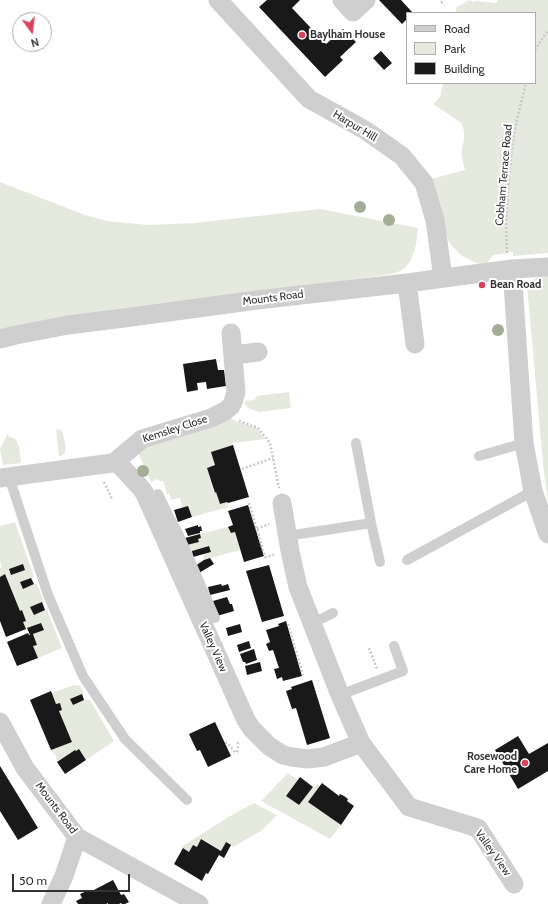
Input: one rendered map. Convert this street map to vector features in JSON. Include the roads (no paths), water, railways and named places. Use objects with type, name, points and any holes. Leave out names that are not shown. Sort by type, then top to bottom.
[{"type":"street","name":"Harpur Hill","points":[[218,0],[309,99],[365,130],[402,156],[424,183],[437,228],[443,278]]},
{"type":"street","points":[[342,0],[353,12],[366,0]]},
{"type":"street","name":"Mounts Road","points":[[0,339],[32,332],[95,322],[265,299],[510,270],[548,267]]},
{"type":"street","points":[[510,270],[524,444],[533,491],[548,534]]},
{"type":"street","points":[[407,283],[415,344]]},
{"type":"street","points":[[231,333],[233,355],[258,352]]},
{"type":"street","name":"Kemsley Close","points":[[4,478],[106,464],[116,461],[142,439],[211,418],[222,413],[227,410],[233,402],[236,392],[233,355]]},
{"type":"street","name":"Valley View","points":[[116,461],[138,485],[144,494],[201,604],[246,720],[252,729],[269,746],[283,755],[307,759],[327,756],[360,743]]},
{"type":"street","name":"Valley View","points":[[282,503],[296,581],[360,743],[410,807],[478,828],[514,884]]},
{"type":"street","name":"Mounts Road","points":[[0,722],[25,768],[78,837],[199,904]]},
{"type":"street","points":[[51,904],[64,876],[78,837]]},
{"type":"lane","points":[[356,443],[380,562]]},
{"type":"lane","points":[[479,456],[524,444]]},
{"type":"lane","points":[[4,478],[48,595],[83,676],[125,739],[187,800]]},
{"type":"lane","points":[[407,560],[533,491]]},
{"type":"lane","points":[[158,494],[178,533],[201,604],[215,618]]},
{"type":"lane","points":[[287,536],[371,523]]},
{"type":"lane","points":[[312,623],[333,613]]},
{"type":"lane","points":[[340,695],[403,671],[394,646]]},
{"type":"place","name":"Baylham House","points":[[302,35]]},
{"type":"place","name":"Bean Road","points":[[482,285]]},
{"type":"place","name":"Rosewood Care Home","points":[[525,763]]}]
